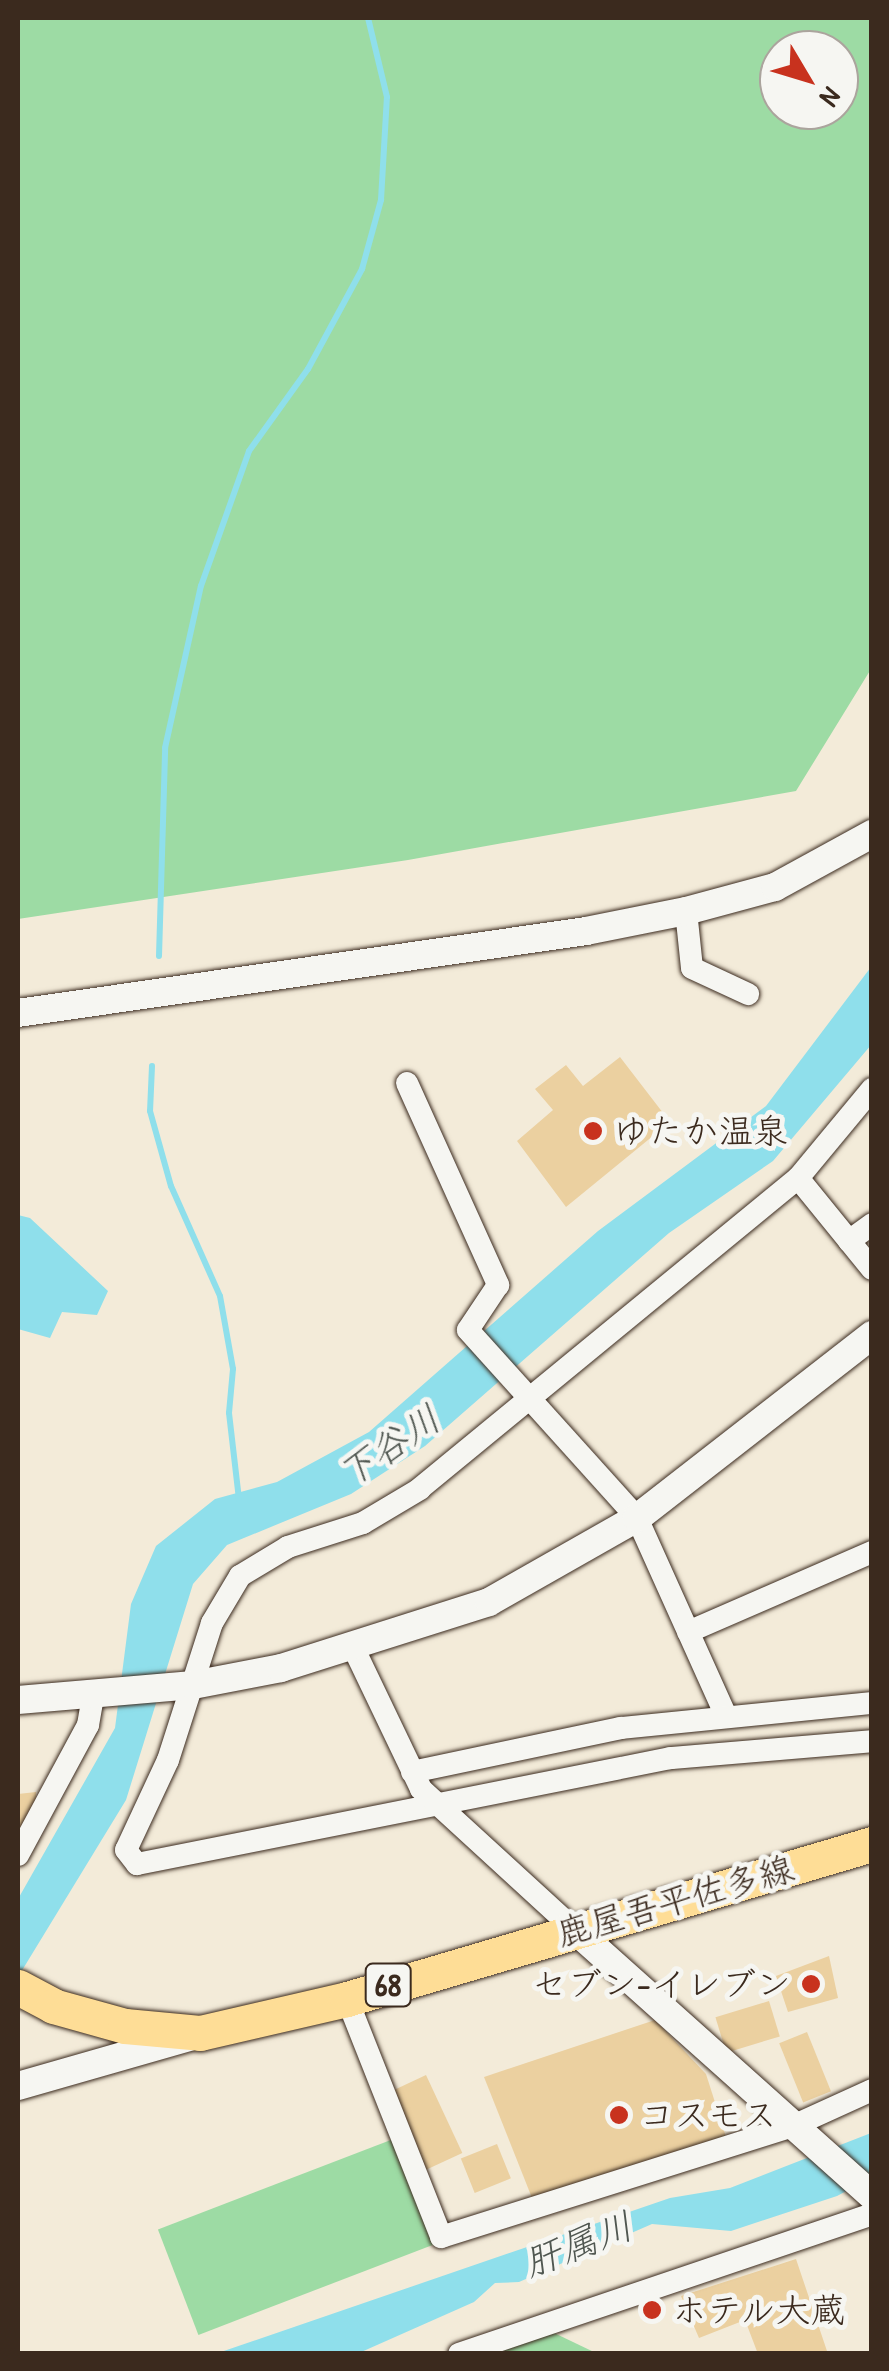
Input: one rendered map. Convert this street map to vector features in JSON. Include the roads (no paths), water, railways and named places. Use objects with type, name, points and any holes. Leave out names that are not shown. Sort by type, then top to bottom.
[{"type":"main road","name":"鹿屋吾平佐多線","points":[[18,1988],[53,2006],[125,2026],[200,2034],[347,1998],[872,1844]]},
{"type":"street","points":[[18,1013],[586,931],[686,911],[776,887],[872,834]]},
{"type":"street","points":[[686,911],[692,968],[748,994]]},
{"type":"street","points":[[408,1082],[498,1286],[468,1330],[637,1518],[725,1714]]},
{"type":"street","points":[[872,1089],[798,1178],[528,1394],[420,1489],[363,1523],[288,1548],[240,1576],[212,1624],[168,1760],[126,1850],[137,1864],[433,1800],[671,1758],[872,1741]]},
{"type":"street","points":[[798,1178],[872,1269]]},
{"type":"street","points":[[850,1242],[872,1224]]},
{"type":"street","points":[[18,1700],[194,1684],[354,1649],[489,1602],[637,1518],[872,1335]]},
{"type":"street","points":[[688,1632],[872,1552]]},
{"type":"street","points":[[354,1649],[412,1772],[433,1800],[872,2196]]},
{"type":"street","points":[[18,1855],[88,1725],[93,1696]]},
{"type":"street","points":[[412,1772],[621,1728],[725,1714],[872,1703]]},
{"type":"street","points":[[347,1998],[441,2237],[793,2126],[872,2090]]},
{"type":"street","points":[[18,2086],[200,2034]]},
{"type":"street","points":[[459,2354],[872,2214]]},
{"type":"water","name":"下谷川","points":[[871,967],[871,1045],[773,1161],[669,1233],[425,1446],[351,1494],[227,1545],[193,1584],[126,1800],[18,1977],[18,1899],[115,1728],[131,1604],[156,1546],[215,1499],[277,1482],[369,1432],[598,1231],[766,1106]]},
{"type":"water","points":[[18,1215],[30,1218],[108,1291],[97,1315],[62,1312],[50,1338],[18,1329]]},
{"type":"water","name":"肝属川","points":[[871,2133],[871,2178],[837,2196],[731,2231],[652,2224],[519,2282],[495,2283],[474,2302],[359,2353],[215,2354],[670,2198],[730,2188]]},
{"type":"waterway","points":[[159,956],[165,748],[201,586],[249,451],[308,369],[362,269],[381,200],[387,97],[368,18]]},
{"type":"waterway","points":[[152,1066],[150,1111],[171,1186],[220,1296],[233,1369],[229,1413],[239,1499]]},
{"type":"place","name":"ゆたか温泉","points":[[593,1131]]},
{"type":"place","name":"セブン-イレブン","points":[[811,1984]]},
{"type":"place","name":"コスモス","points":[[619,2115]]},
{"type":"place","name":"ホテル大蔵","points":[[652,2310]]}]
